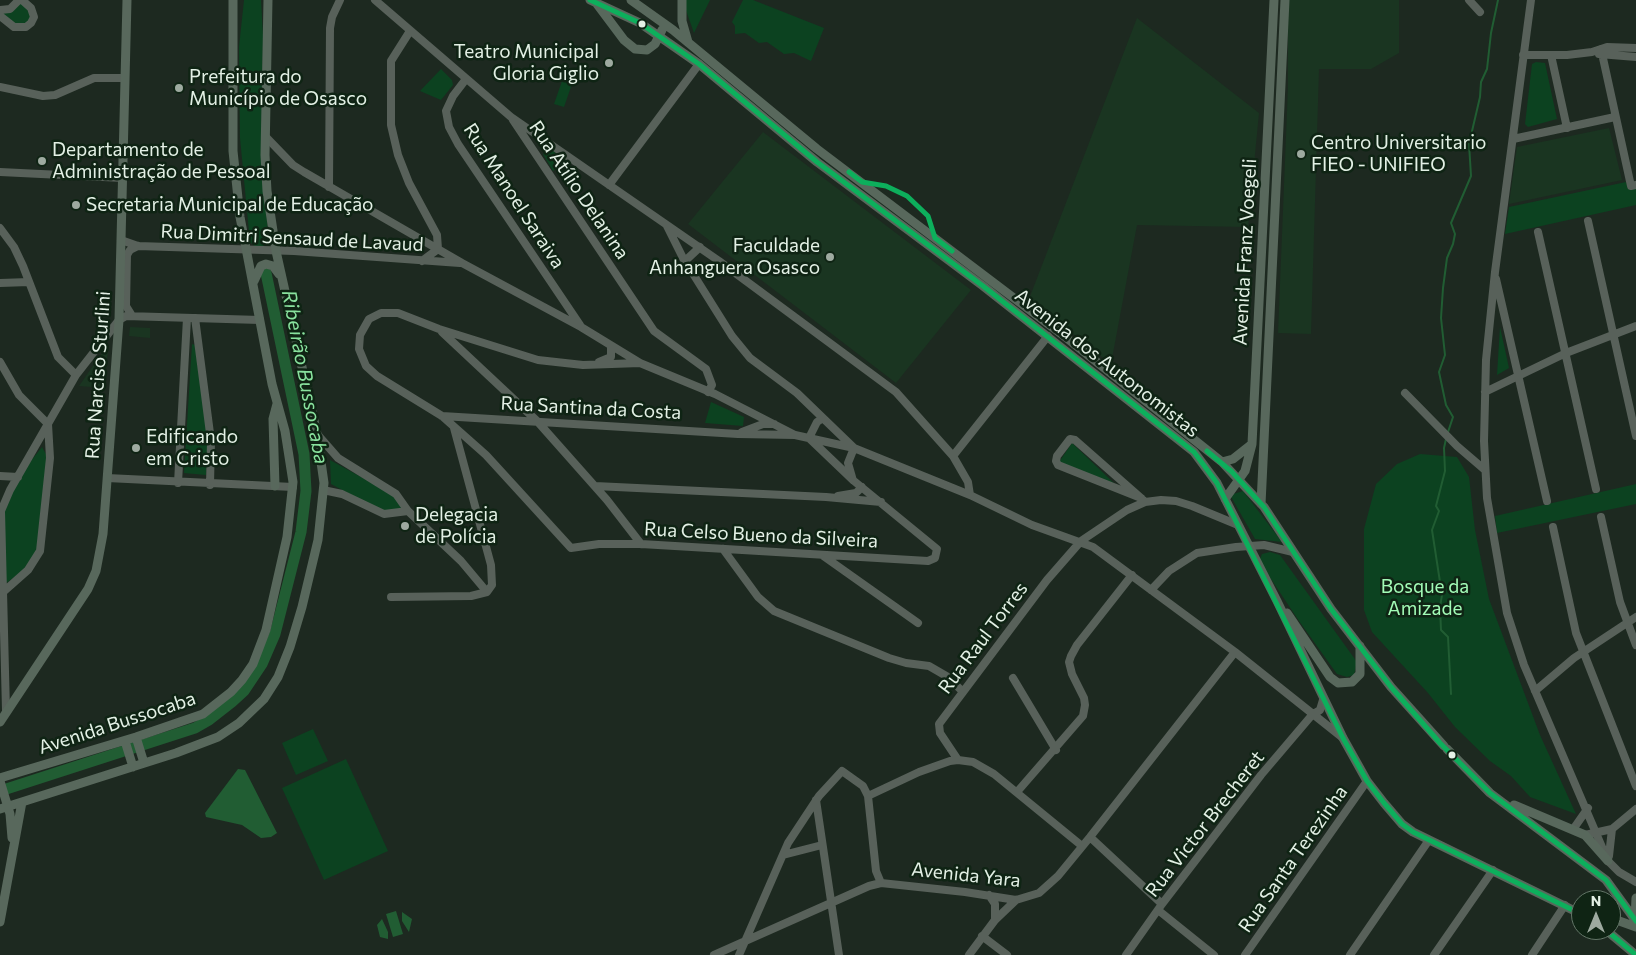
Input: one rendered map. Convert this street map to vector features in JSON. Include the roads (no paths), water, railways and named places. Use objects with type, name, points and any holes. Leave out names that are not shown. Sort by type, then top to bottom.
[{"type":"main road","name":"Rua Narciso Sturlini","points":[[0,722],[88,589],[96,571],[104,534],[119,320],[127,0]]},
{"type":"main road","name":"Avenida Bussocaba","points":[[0,780],[137,739],[203,714],[231,692],[253,664],[266,630],[290,521],[293,487],[290,461],[254,283],[245,250],[234,151],[233,0]]},
{"type":"main road","points":[[4,808],[132,764],[200,746],[225,733],[250,714],[264,699],[275,682],[286,658],[302,607],[318,540],[323,490],[317,434],[276,251],[267,191],[268,0]]},
{"type":"main road","name":"Avenida dos Autonomistas","points":[[631,0],[665,24],[817,149],[1068,339],[1222,462],[1261,504],[1293,552],[1391,687],[1474,779],[1606,880],[1627,906],[1636,923]]},
{"type":"main road","points":[[682,0],[682,21],[688,43]]},
{"type":"main road","name":"Avenida Franz Voegeli","points":[[1225,499],[1240,481],[1245,471],[1252,444],[1274,0]]},
{"type":"main road","name":"Avenida Franz Voegeli","points":[[1261,504],[1285,0]]},
{"type":"main road","points":[[592,1],[624,40],[636,49],[647,50],[655,44],[665,24]]},
{"type":"main road","name":"Avenida dos Autonomistas","points":[[592,1],[640,22],[699,64],[817,162],[1048,336],[1194,452],[1217,483],[1277,601],[1343,738],[1367,781],[1402,824],[1429,840],[1571,908]]},
{"type":"main road","points":[[254,283],[258,270],[266,264],[273,266],[282,278]]},
{"type":"main road","points":[[1254,399],[1267,399]]},
{"type":"main road","points":[[275,486],[273,419],[277,404]]},
{"type":"main road","points":[[1222,462],[1233,459],[1252,444]]},
{"type":"main road","points":[[1277,601],[1311,646],[1330,677],[1338,683],[1352,682],[1360,674],[1360,646]]},
{"type":"main road","points":[[137,739],[144,761]]},
{"type":"main road","points":[[125,742],[132,764]]},
{"type":"main road","points":[[0,780],[4,794],[4,808],[12,848]]},
{"type":"main road","points":[[1502,801],[1574,828],[1585,835],[1608,861]]},
{"type":"main road","points":[[0,922],[12,848],[22,802]]},
{"type":"main road","points":[[1621,920],[1636,923],[1636,898]]},
{"type":"main road","points":[[1565,905],[1571,906]]},
{"type":"main road","points":[[1620,940],[1636,955]]},
{"type":"street","points":[[0,10],[10,9],[20,0],[32,8],[34,16],[31,23],[20,29],[0,16]]},
{"type":"street","points":[[329,187],[330,28],[332,17],[340,0]]},
{"type":"street","points":[[375,0],[511,117],[700,248],[896,392],[953,456],[968,482],[970,495]]},
{"type":"street","points":[[1469,0],[1480,12]]},
{"type":"street","points":[[1531,0],[1495,272],[1486,360],[1485,470],[1493,540],[1507,613],[1535,691],[1588,808],[1608,861],[1619,872],[1636,882]]},
{"type":"street","points":[[410,31],[391,61],[391,125],[398,155],[409,183],[438,235],[438,249]]},
{"type":"street","points":[[1524,55],[1551,55],[1636,48]]},
{"type":"street","points":[[1598,52],[1636,57]]},
{"type":"street","points":[[1598,52],[1634,185]]},
{"type":"street","points":[[1551,55],[1567,128]]},
{"type":"street","points":[[609,185],[699,64]]},
{"type":"street","points":[[0,87],[29,94],[49,95],[94,78],[125,78]]},
{"type":"street","name":"Rua Manoel Saraiva","points":[[466,79],[453,96],[446,111],[449,127],[458,144],[581,327]]},
{"type":"street","name":"Rua Atílio Delanina","points":[[511,117],[654,331],[706,368],[712,385],[708,392]]},
{"type":"street","points":[[1513,140],[1615,117]]},
{"type":"street","points":[[266,137],[293,165],[329,187],[462,263],[581,327],[640,363],[708,392],[795,435],[854,448],[970,495],[1032,525],[1081,541],[1103,554],[1235,652],[1343,738]]},
{"type":"street","points":[[531,148],[540,137]]},
{"type":"street","points":[[0,172],[122,178]]},
{"type":"street","points":[[1588,221],[1636,436]]},
{"type":"street","points":[[666,224],[684,260],[744,351],[797,392],[854,448]]},
{"type":"street","points":[[0,228],[14,247],[58,357],[76,376]]},
{"type":"street","points":[[1538,232],[1596,489]]},
{"type":"street","name":"Rua Dimitri Sensaud de Lavaud","points":[[121,240],[138,246],[276,251],[462,263]]},
{"type":"street","name":"Rua Narciso Sturlini","points":[[131,314],[126,306],[127,255],[130,250],[138,246]]},
{"type":"street","points":[[684,260],[700,248]]},
{"type":"street","points":[[422,261],[438,249]]},
{"type":"street","points":[[1495,272],[1547,501]]},
{"type":"street","points":[[0,283],[29,282]]},
{"type":"street","points":[[391,597],[471,596],[487,592],[493,580],[491,564],[454,427],[442,416],[377,376],[366,366],[359,349],[360,335],[366,323],[381,313],[398,313],[439,329],[526,357],[583,365],[640,363]]},
{"type":"street","points":[[6,711],[0,509],[76,376],[119,320],[131,314],[260,320]]},
{"type":"street","points":[[191,318],[198,342],[211,440],[210,485]]},
{"type":"street","points":[[178,483],[186,342],[191,318]]},
{"type":"street","points":[[1485,392],[1566,353],[1636,326]]},
{"type":"street","points":[[439,329],[537,422],[595,486],[641,544]]},
{"type":"street","points":[[953,456],[1048,336]]},
{"type":"street","points":[[186,342],[198,342]]},
{"type":"street","points":[[583,365],[602,362],[611,358],[611,347]]},
{"type":"street","points":[[0,362],[19,395],[48,424],[50,463],[40,550],[28,570],[2,593]]},
{"type":"street","points":[[1405,392],[1456,446],[1485,470]]},
{"type":"street","points":[[748,411],[750,429]]},
{"type":"street","name":"Rua Santina da Costa","points":[[442,416],[738,434],[795,435]]},
{"type":"street","points":[[809,438],[817,422],[823,418]]},
{"type":"street","name":"Rua Santina da Costa","points":[[738,434],[763,424],[777,425]]},
{"type":"street","name":"Rua Celso Bueno da Silveira","points":[[454,427],[503,472],[566,545],[575,548],[599,544],[641,544],[928,561],[935,558],[937,549],[881,502]]},
{"type":"street","points":[[317,434],[338,458],[392,490],[408,511],[461,561],[487,592]]},
{"type":"street","points":[[809,438],[854,481],[881,502]]},
{"type":"street","points":[[1143,500],[1075,440],[1070,439],[1057,456],[1056,461],[1058,465],[1143,500],[1176,500],[1238,526]]},
{"type":"street","points":[[854,448],[848,463],[854,481]]},
{"type":"street","points":[[834,463],[848,463]]},
{"type":"street","points":[[0,476],[18,477]]},
{"type":"street","points":[[107,478],[210,485],[293,487]]},
{"type":"street","points":[[595,486],[826,497],[881,502]]},
{"type":"street","points":[[826,497],[851,494],[862,487]]},
{"type":"street","points":[[323,490],[342,494],[384,514],[408,511]]},
{"type":"street","name":"Rua Raul Torres","points":[[958,760],[938,727],[1047,580],[1081,541],[1143,500]]},
{"type":"street","points":[[1600,517],[1627,623],[1636,645]]},
{"type":"street","points":[[1553,527],[1576,633],[1636,786]]},
{"type":"street","points":[[1151,590],[1169,570],[1197,553],[1249,546],[1275,546],[1293,552]]},
{"type":"street","points":[[723,549],[751,590],[774,611],[889,658],[906,663],[930,666],[948,677],[964,692]]},
{"type":"street","points":[[822,555],[918,623]]},
{"type":"street","points":[[1017,792],[1079,722],[1085,710],[1084,698],[1070,667],[1071,656],[1077,645],[1132,575]]},
{"type":"street","points":[[1535,691],[1584,652],[1636,618]]},
{"type":"street","name":"Avenida Yara","points":[[714,955],[869,886],[881,883],[989,895],[1016,900],[1032,896],[1045,888],[1090,837],[1235,652]]},
{"type":"street","points":[[1013,678],[1056,750]]},
{"type":"street","name":"Rua Victor Brecheret","points":[[1126,955],[1160,907],[1261,775],[1312,715],[1320,710],[1324,700]]},
{"type":"street","points":[[868,796],[919,772],[958,760],[979,765],[994,774],[1082,846]]},
{"type":"street","points":[[739,955],[798,824],[842,771],[863,786],[868,796],[876,872],[881,883]]},
{"type":"street","name":"Rua Santa Terezinha","points":[[1245,955],[1367,781]]},
{"type":"street","points":[[816,800],[839,955]]},
{"type":"street","points":[[1574,828],[1588,808]]},
{"type":"street","points":[[1585,835],[1612,829],[1636,809]]},
{"type":"street","points":[[1608,861],[1612,829]]},
{"type":"street","points":[[1090,837],[1160,907],[1214,955]]},
{"type":"street","points":[[1350,955],[1429,840]]},
{"type":"street","points":[[783,855],[822,845]]},
{"type":"street","points":[[1434,955],[1493,870]]},
{"type":"street","points":[[869,886],[876,872]]},
{"type":"street","points":[[989,895],[995,904],[995,920]]},
{"type":"street","points":[[968,955],[995,920],[1016,900]]},
{"type":"street","points":[[1532,955],[1565,905]]},
{"type":"street","points":[[982,936],[1007,955]]},
{"type":"waterway","points":[[1448,432],[1453,417],[1446,405],[1439,372],[1445,355],[1441,318],[1443,288],[1447,258],[1455,234],[1451,223],[1471,176],[1469,144],[1480,97],[1481,82],[1487,69],[1491,33],[1498,0]]},
{"type":"waterway","name":"Ribeirão Bussocaba","points":[[0,791],[195,728],[209,720],[244,691],[262,664],[275,634],[301,532],[306,491],[304,454],[266,273]]},
{"type":"waterway","points":[[1446,439],[1444,448],[1445,471],[1436,506],[1439,511],[1432,530],[1442,595],[1440,607],[1441,630],[1448,637],[1451,694]]},
{"type":"place","name":"Teatro Municipal Gloria Giglio","points":[[609,63]]},
{"type":"place","name":"Prefeitura do Município de Osasco","points":[[179,88]]},
{"type":"place","name":"Centro Universitario FIEO - UNIFIEO","points":[[1301,154]]},
{"type":"place","name":"Departamento de Administração de Pessoal","points":[[42,161]]},
{"type":"place","name":"Secretaria Municipal de Educação","points":[[76,205]]},
{"type":"place","name":"Faculdade Anhanguera Osasco","points":[[830,257]]},
{"type":"place","name":"Edificando em Cristo","points":[[136,448]]},
{"type":"place","name":"Delegacia de Polícia","points":[[405,526]]},
{"type":"park label","name":"Bosque da Amizade","points":[[1425,598]]}]
